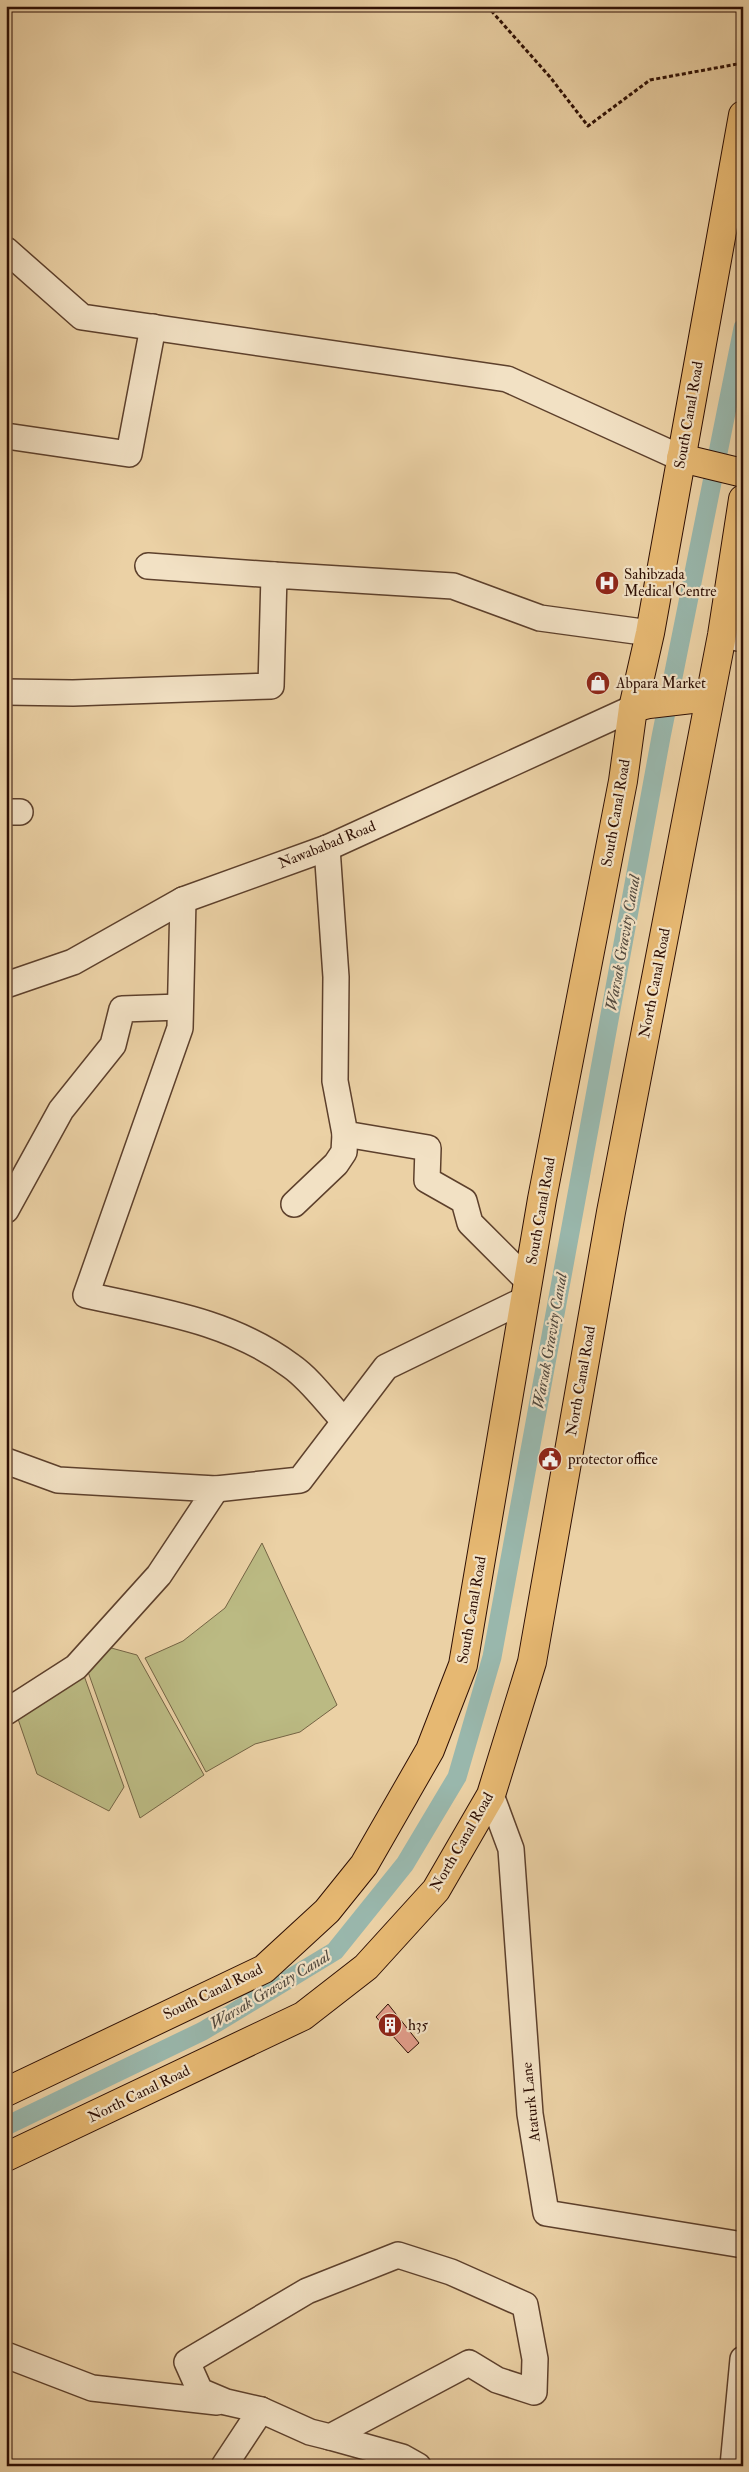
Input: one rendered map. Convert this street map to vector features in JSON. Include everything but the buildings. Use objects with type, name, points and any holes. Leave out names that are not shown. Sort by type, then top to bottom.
[{"type":"main road","name":"South Canal Road","points":[[6,2092],[264,1969],[327,1911],[364,1865],[430,1750],[463,1665],[542,1199],[623,781],[641,706],[650,633],[684,459],[743,115]]},
{"type":"main road","points":[[684,459],[743,473]]},
{"type":"main road","name":"North Canal Road","points":[[6,2157],[303,2016],[366,1966],[436,1890],[491,1795],[532,1662],[611,1212],[697,698],[732,637],[743,499]]},
{"type":"main road","points":[[641,706],[697,698]]},
{"type":"street","points":[[6,250],[82,317],[507,379],[684,459]]},
{"type":"street","points":[[6,436],[128,454],[152,327]]},
{"type":"street","points":[[148,566],[453,586],[540,618],[650,633]]},
{"type":"street","points":[[6,692],[73,693],[271,686],[274,575]]},
{"type":"street","name":"Nawababad Road","points":[[6,985],[73,962],[183,900],[327,848],[641,706]]},
{"type":"street","points":[[294,1204],[336,1164],[344,1152],[346,1134],[335,1081],[336,977],[327,848]]},
{"type":"street","points":[[183,900],[180,1028],[86,1295],[201,1320],[255,1341],[293,1367],[344,1421]]},
{"type":"street","points":[[6,1210],[61,1110],[113,1045],[122,1009],[180,1007]]},
{"type":"street","points":[[6,1461],[58,1480],[216,1489],[300,1480],[386,1368],[527,1290],[470,1223],[464,1201],[427,1180],[428,1148],[346,1134]]},
{"type":"street","points":[[6,1712],[76,1667],[159,1575],[216,1489]]},
{"type":"street","name":"Ataturk Lane","points":[[491,1795],[511,1849],[530,2114],[546,2213],[743,2245]]},
{"type":"street","points":[[226,2402],[200,2391],[187,2362],[307,2291],[398,2255],[451,2272],[525,2305],[535,2359],[534,2392],[498,2380],[469,2363],[330,2437]]},
{"type":"street","points":[[6,2355],[92,2388],[226,2402],[261,2410],[310,2432],[402,2457],[414,2465]]},
{"type":"street","points":[[733,2466],[743,2359]]},
{"type":"street","points":[[224,2466],[261,2410]]},
{"type":"path","points":[[487,6],[550,77],[588,126],[650,80],[743,63]]},
{"type":"shaded area","points":[[262,1543],[337,1705],[300,1732],[255,1744],[206,1772],[145,1658],[183,1641],[225,1608]]},
{"type":"shaded area","points":[[104,1646],[137,1655],[204,1775],[140,1818],[87,1669]]},
{"type":"shaded area","points":[[82,1670],[124,1787],[109,1811],[37,1774],[17,1716]]},
{"type":"waterway","name":"Warsak Gravity Canal","points":[[6,2126],[203,2031],[335,1951],[405,1864],[457,1777],[492,1657],[661,737],[743,328]]},
{"type":"place","name":"Sahibzada Medical Centre","points":[[607,583]]},
{"type":"place","name":"Abpara Market","points":[[598,683]]},
{"type":"place","name":"protector office","points":[[550,1459]]},
{"type":"place","name":"h35","points":[[390,2025]]}]
